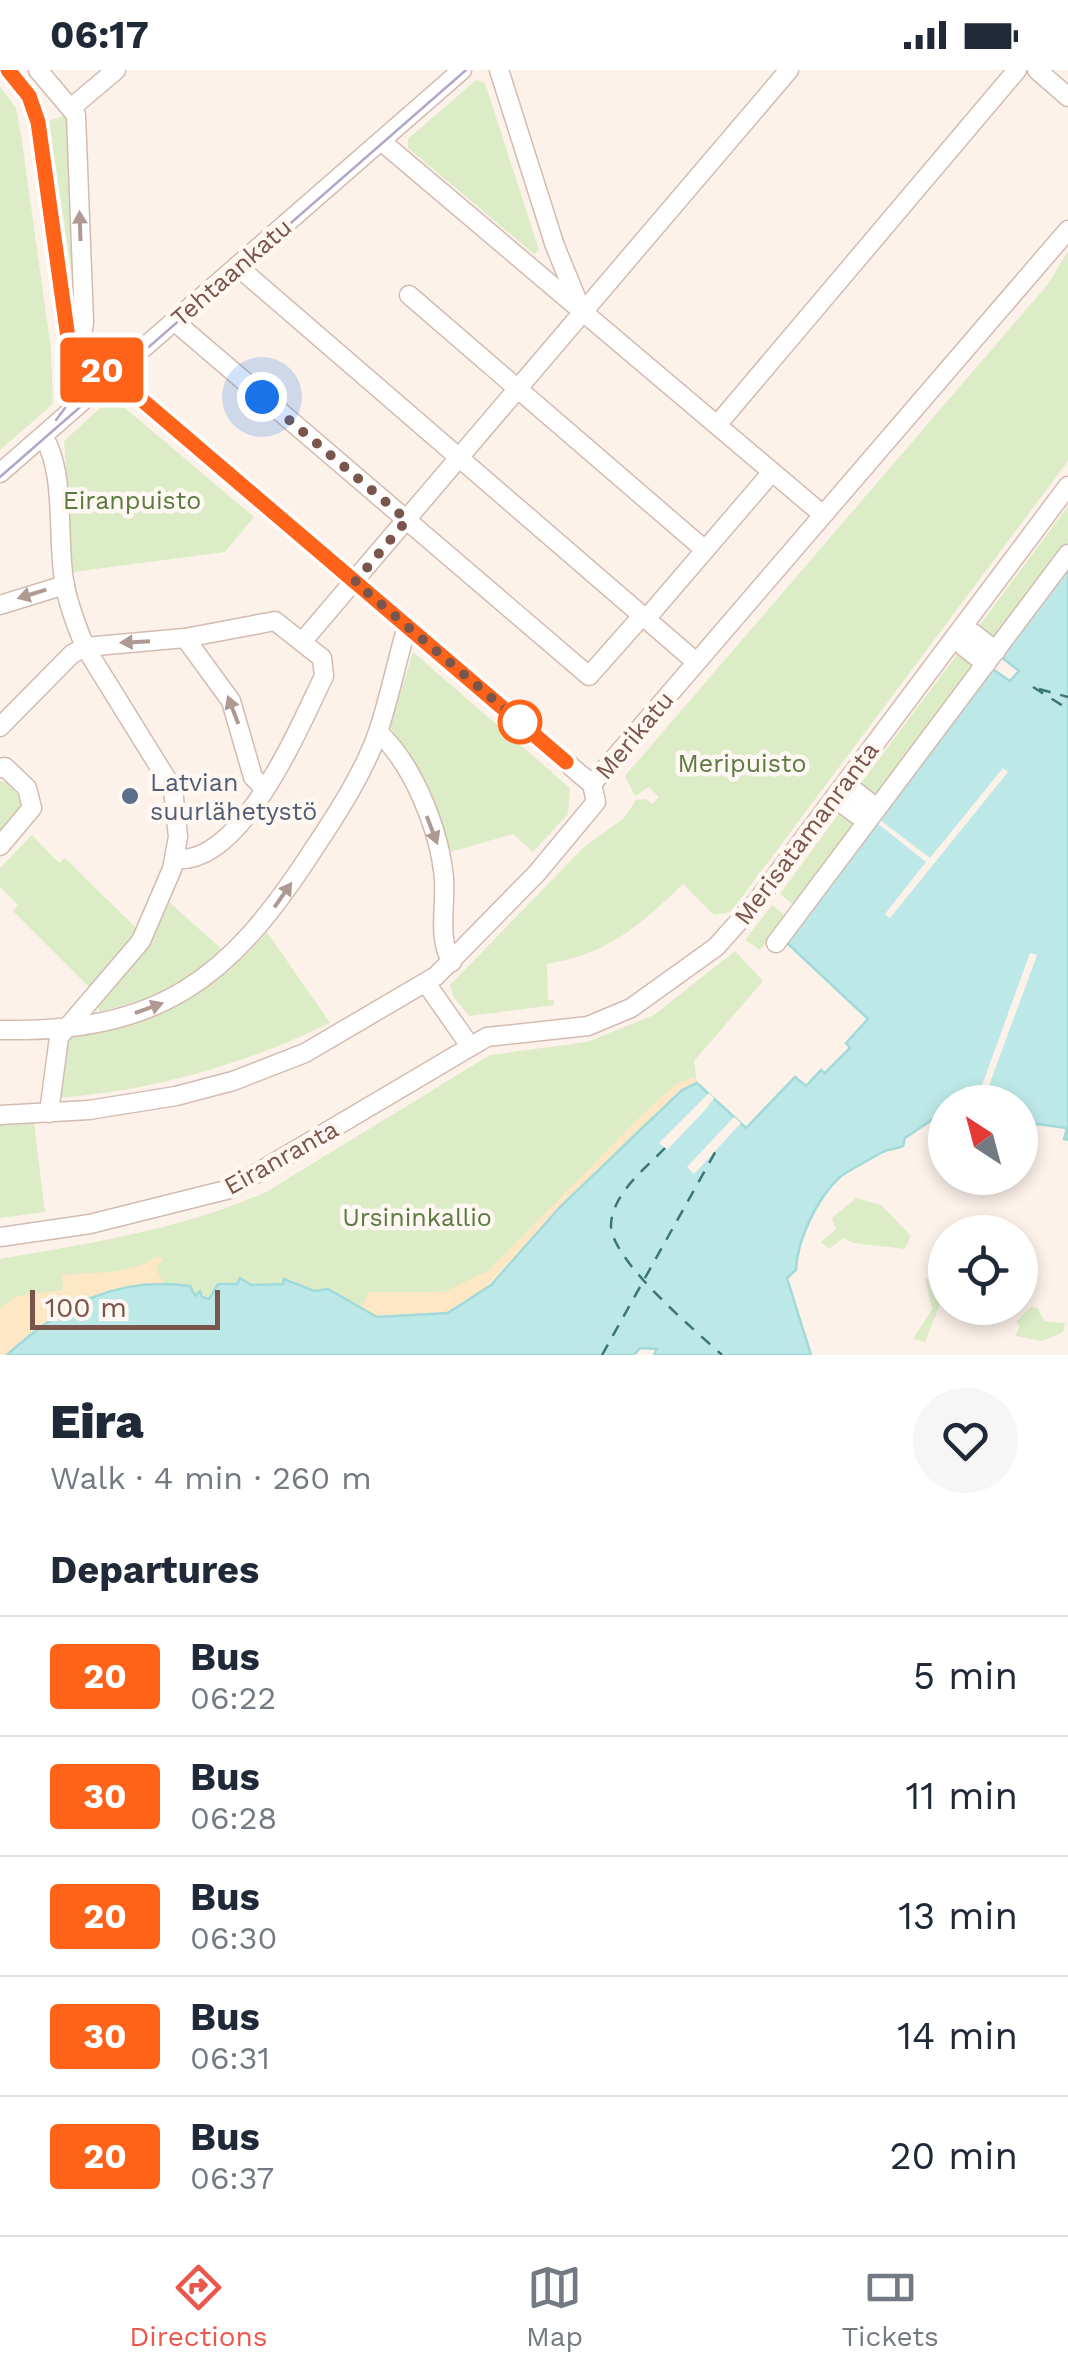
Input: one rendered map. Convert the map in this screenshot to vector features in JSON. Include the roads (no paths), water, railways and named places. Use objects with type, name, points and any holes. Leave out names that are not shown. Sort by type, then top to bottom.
[{"type":"street","points":[[8,70],[36,115],[68,338],[78,356],[112,376],[592,784]]},
{"type":"street","points":[[38,70],[76,115],[84,310],[78,356]]},
{"type":"street","points":[[72,108],[116,70]]},
{"type":"street","name":"Tehtaankatu","points":[[0,474],[462,70]]},
{"type":"street","points":[[499,70],[555,246],[583,311]]},
{"type":"street","points":[[302,642],[789,70]]},
{"type":"street","points":[[717,425],[1017,70]]},
{"type":"street","points":[[1037,70],[1068,97]]},
{"type":"street","points":[[381,141],[822,514]]},
{"type":"street","name":"Merikatu","points":[[0,1114],[129,1105],[233,1081],[305,1052],[426,984],[452,962],[586,818],[596,802],[592,784],[1068,230]]},
{"type":"street","points":[[238,266],[696,662]]},
{"type":"street","points":[[409,295],[705,550]]},
{"type":"street","points":[[174,321],[589,676],[772,472]]},
{"type":"street","points":[[42,436],[53,458],[64,585],[85,647],[173,790],[178,822],[175,860],[141,942],[59,1037],[48,1113]]},
{"type":"street","name":"Merisatamanranta","points":[[470,1046],[495,1034],[564,1030],[612,1018],[680,977],[728,936],[1068,486]]},
{"type":"street","points":[[776,943],[993,659],[1068,554]]},
{"type":"street","points":[[0,606],[64,585]]},
{"type":"street","points":[[0,727],[69,657],[85,647],[185,638],[270,621],[302,642],[322,658],[324,676],[288,734],[265,789],[214,852],[175,860]]},
{"type":"street","points":[[0,1030],[65,1027],[120,1018],[160,1004],[219,968],[262,924],[332,821],[378,732],[407,626]]},
{"type":"street","points":[[185,638],[230,701],[253,777],[265,789]]},
{"type":"street","points":[[968,640],[993,659]]},
{"type":"street","points":[[378,732],[406,771],[437,842],[445,894],[444,950],[452,962]]},
{"type":"street","points":[[0,768],[6,767],[27,788],[32,808],[0,846]]},
{"type":"street","points":[[850,798],[874,817]]},
{"type":"street","points":[[426,984],[470,1046]]},
{"type":"street","name":"Eiranranta","points":[[5,1239],[90,1224],[230,1189],[470,1046]]},
{"type":"water","points":[[1068,564],[1068,1140],[1064,1139],[1067,1128],[1038,1124],[1038,1085],[928,1085],[928,1122],[905,1138],[903,1146],[884,1151],[840,1177],[816,1208],[804,1233],[796,1270],[787,1278],[811,1355],[654,1355],[657,1349],[640,1348],[634,1355],[7,1355],[71,1308],[93,1297],[139,1285],[190,1286],[195,1296],[200,1291],[202,1297],[209,1299],[218,1284],[237,1284],[240,1278],[251,1285],[283,1284],[284,1279],[314,1291],[328,1289],[377,1317],[448,1313],[491,1285],[560,1207],[682,1090],[697,1083],[746,1128],[795,1077],[806,1086],[821,1070],[825,1073],[850,1048],[846,1043],[868,1019],[785,941],[991,668],[1010,681],[1019,671],[1000,656]]},
{"type":"tram line","points":[[4,70],[26,98],[37,131],[71,386],[68,404],[56,420]]},
{"type":"tram line","points":[[0,477],[466,70]]},
{"type":"tram line","points":[[67,345],[77,361],[93,371],[124,366]]},
{"type":"place","name":"Latvian suurlähetystö","points":[[130,796]]},
{"type":"park label","name":"Eiranpuisto","points":[[132,500]]},
{"type":"park label","name":"Meripuisto","points":[[742,763]]},
{"type":"park label","name":"Ursininkallio","points":[[417,1217]]}]
